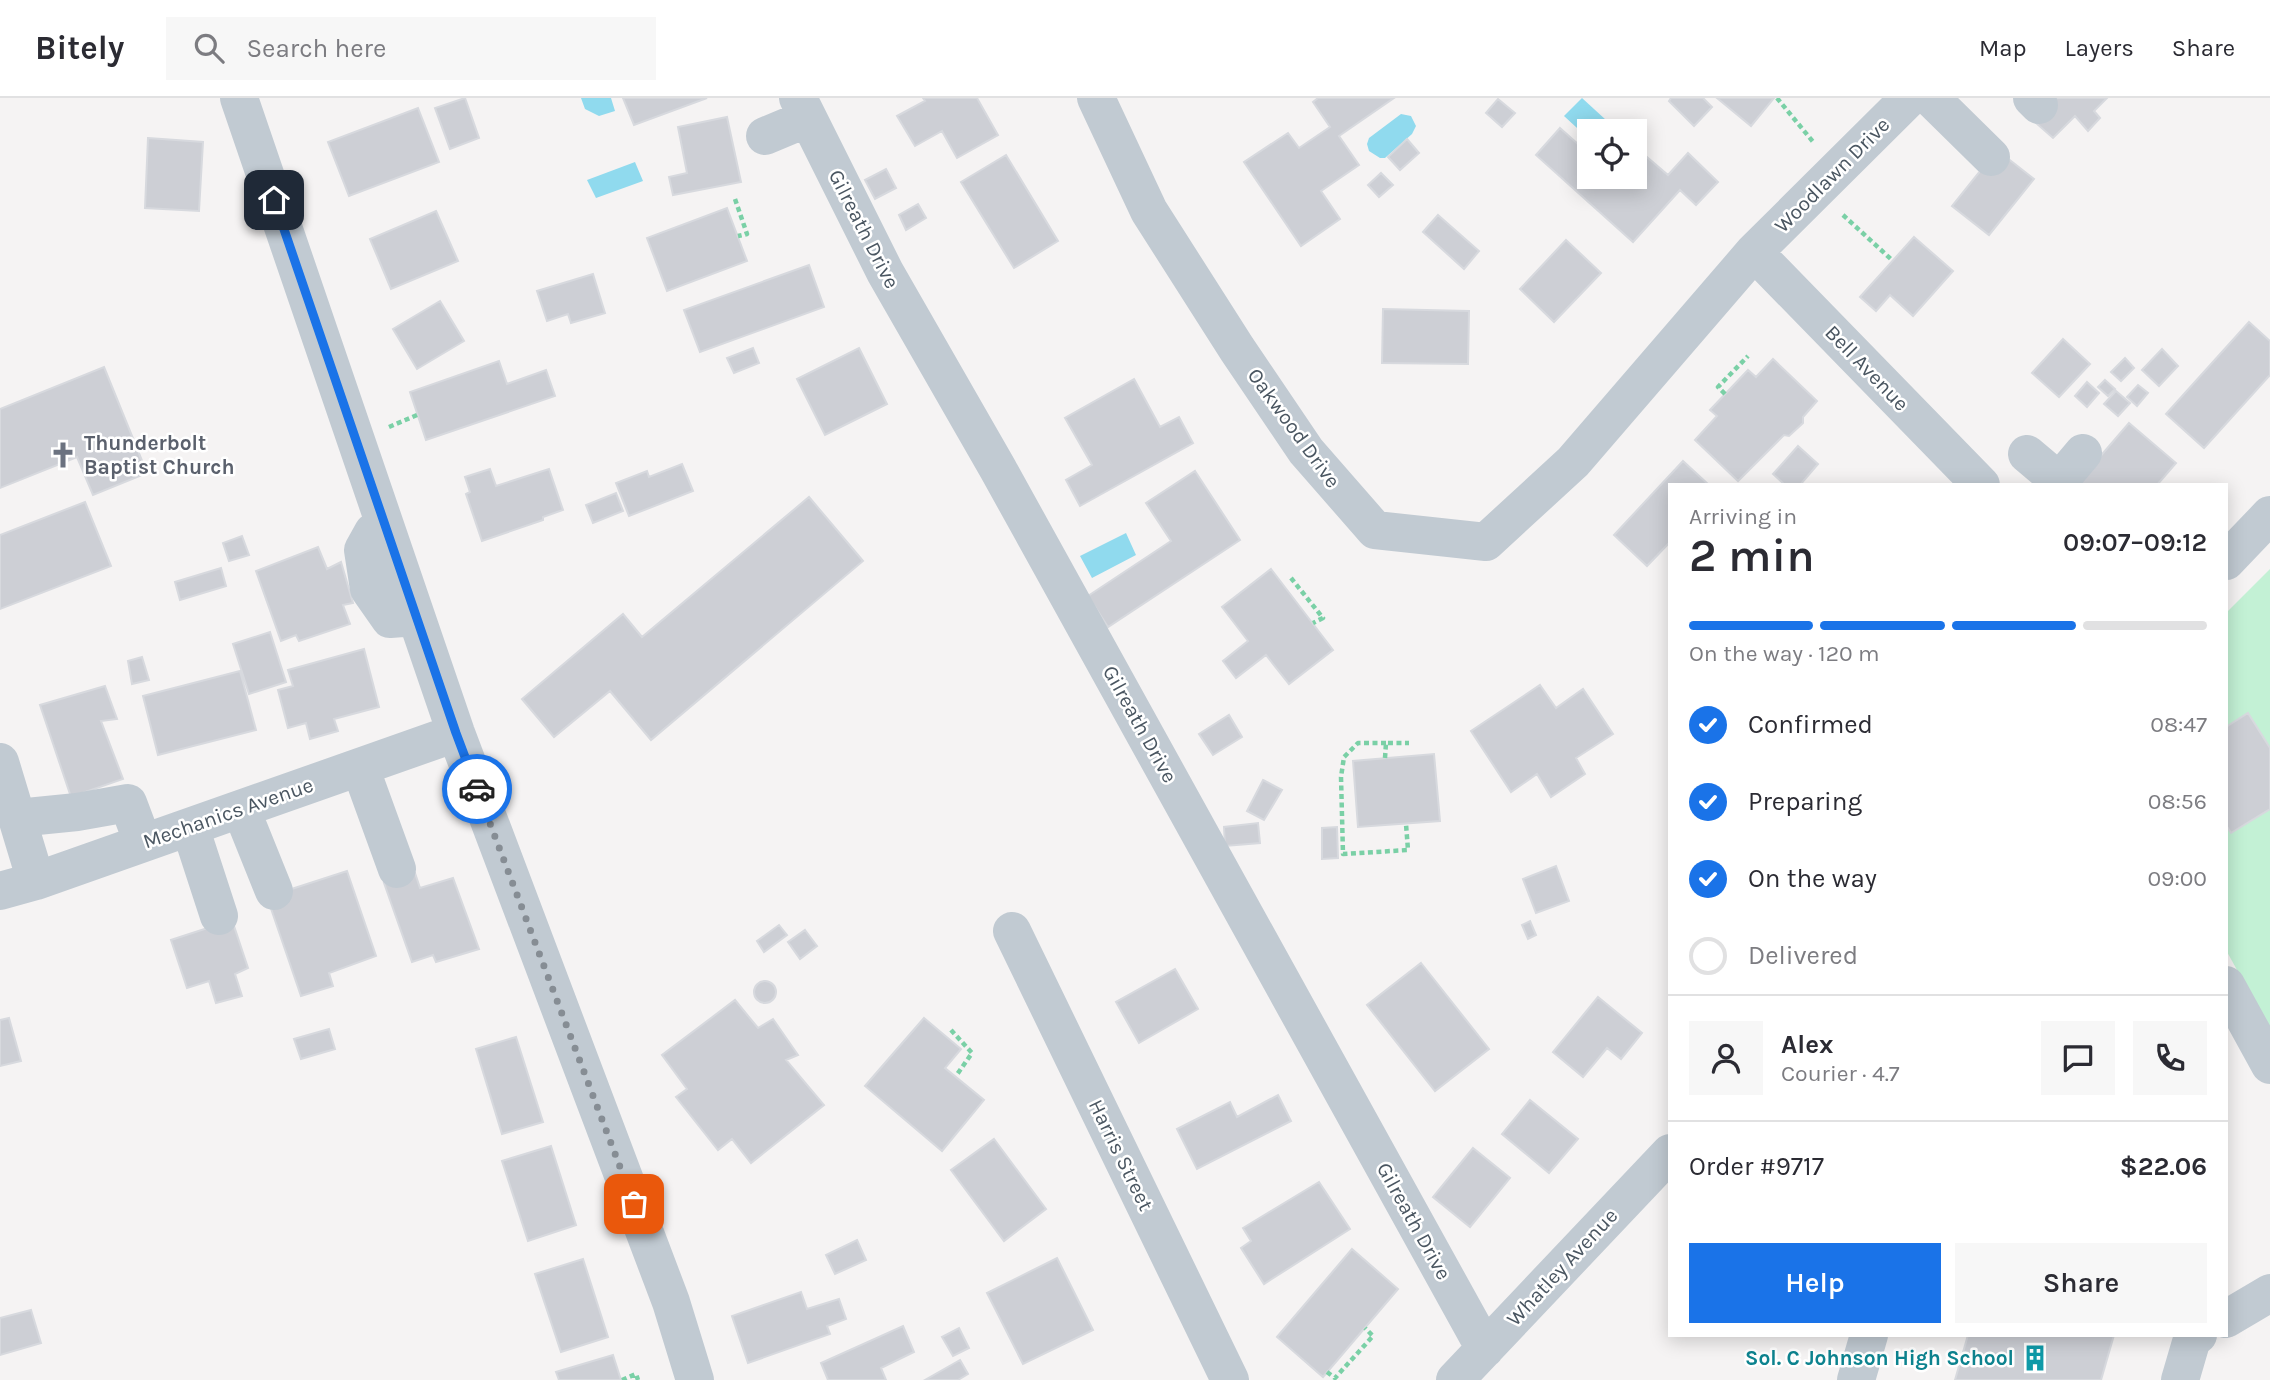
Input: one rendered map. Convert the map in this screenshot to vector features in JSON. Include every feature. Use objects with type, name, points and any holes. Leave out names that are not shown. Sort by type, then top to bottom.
[{"type":"street","points":[[239,98],[456,733],[671,1302],[695,1380]]},
{"type":"street","name":"Oakwood Drive","points":[[1096,98],[1149,211],[1237,349],[1306,451],[1375,530],[1486,542],[1573,462],[1754,252]]},
{"type":"street","name":"Woodlawn Drive","points":[[1754,252],[1909,98]]},
{"type":"street","points":[[1931,98],[1992,157]]},
{"type":"street","points":[[765,136],[803,108]]},
{"type":"street","name":"Gilreath Drive","points":[[803,108],[885,272],[999,469],[1485,1349]]},
{"type":"street","name":"Bell Avenue","points":[[1754,252],[1979,483]]},
{"type":"street","points":[[2027,454],[2066,473]]},
{"type":"street","points":[[2228,559],[2270,514]]},
{"type":"street","name":"Mechanics Avenue","points":[[0,891],[143,844],[456,733]]},
{"type":"street","points":[[0,762],[36,881]]},
{"type":"street","points":[[360,767],[397,869]]},
{"type":"street","points":[[17,818],[128,803],[143,844]]},
{"type":"street","points":[[241,809],[274,891]]},
{"type":"street","points":[[190,827],[219,916]]},
{"type":"street","name":"Harris Street","points":[[1012,931],[1230,1380]]},
{"type":"street","points":[[2228,989],[2270,1065]]},
{"type":"street","name":"Whatley Avenue","points":[[1455,1380],[1668,1155]]},
{"type":"street","points":[[2228,1318],[2270,1293]]},
{"type":"street","points":[[1856,1380],[1868,1337]]},
{"type":"street","points":[[2180,1380],[2195,1337]]},
{"type":"path","points":[[1777,98],[1827,181],[1893,261]]},
{"type":"path","points":[[735,199],[747,234],[738,236]]},
{"type":"path","points":[[1725,394],[1718,387],[1748,356]]},
{"type":"path","points":[[1291,578],[1323,618],[1313,624]]},
{"type":"path","points":[[1406,824],[1408,850],[1343,855],[1341,778],[1344,757],[1358,743],[1409,743]]},
{"type":"path","points":[[1385,758],[1386,743]]},
{"type":"path","points":[[951,1030],[972,1053],[956,1076]]},
{"type":"path","points":[[1327,1371],[1335,1378],[1373,1336],[1365,1328]]},
{"type":"path","points":[[622,1380],[636,1374],[638,1380]]},
{"type":"green space","points":[[2270,569],[2270,1030],[2228,954],[2228,611]]},
{"type":"water","points":[[581,98],[611,98],[615,111],[599,116],[585,109]]},
{"type":"water","points":[[1582,98],[1605,119],[1577,119],[1577,128],[1564,116]]},
{"type":"water","points":[[1401,114],[1411,116],[1416,126],[1412,134],[1385,158],[1369,151],[1369,138]]},
{"type":"water","points":[[635,162],[643,181],[596,198],[587,180]]},
{"type":"water","points":[[1126,533],[1136,555],[1092,578],[1080,556]]},
{"type":"building","points":[[465,98],[479,138],[450,149],[435,108]]},
{"type":"building","points":[[623,98],[707,98],[634,125]]},
{"type":"building","points":[[923,98],[977,98],[998,135],[957,158],[942,131],[915,146],[897,116],[925,101]]},
{"type":"building","points":[[1318,98],[1394,98],[1339,136],[1359,165],[1321,191],[1340,219],[1301,246],[1244,162],[1288,133],[1299,148],[1330,127],[1313,102]]},
{"type":"building","points":[[1671,98],[1703,98],[1712,107],[1694,126],[1669,101]]},
{"type":"building","points":[[1717,98],[1774,98],[1751,126]]},
{"type":"building","points":[[2045,98],[2107,98],[2094,111],[2100,118],[2088,131],[2075,116],[2053,138],[2028,116]]},
{"type":"building","points":[[1498,99],[1515,113],[1502,127],[1486,113]]},
{"type":"building","points":[[418,108],[439,162],[349,196],[328,142]]},
{"type":"building","points":[[727,117],[741,182],[673,195],[669,177],[687,173],[678,127]]},
{"type":"building","points":[[1560,128],[1577,143],[1577,189],[1647,189],[1647,157],[1668,175],[1688,153],[1718,182],[1696,205],[1680,190],[1633,242],[1536,155]]},
{"type":"building","points":[[148,138],[203,142],[199,211],[145,208]]},
{"type":"building","points":[[1407,139],[1419,153],[1400,170],[1388,157]]},
{"type":"building","points":[[1997,150],[2034,179],[1989,235],[1952,206]]},
{"type":"building","points":[[1006,155],[1058,241],[1014,268],[961,182]]},
{"type":"building","points":[[886,169],[896,188],[875,199],[865,180]]},
{"type":"building","points":[[1381,173],[1393,185],[1379,197],[1368,185]]},
{"type":"building","points":[[918,204],[926,218],[906,230],[899,215]]},
{"type":"building","points":[[727,208],[747,261],[667,291],[647,238]]},
{"type":"building","points":[[436,211],[458,261],[391,289],[370,239]]},
{"type":"building","points":[[1438,215],[1479,251],[1464,269],[1423,232]]},
{"type":"building","points":[[1914,237],[1953,271],[1913,316],[1890,295],[1876,311],[1860,297]]},
{"type":"building","points":[[1566,240],[1601,273],[1554,322],[1520,289]]},
{"type":"building","points":[[809,265],[824,307],[700,352],[684,310]]},
{"type":"building","points":[[593,274],[605,313],[571,323],[568,314],[547,321],[537,291]]},
{"type":"building","points":[[440,301],[464,341],[417,369],[393,329]]},
{"type":"building","points":[[1383,309],[1469,311],[1468,364],[1382,363]]},
{"type":"building","points":[[2249,322],[2270,341],[2270,375],[2204,448],[2166,414]]},
{"type":"building","points":[[2063,339],[2090,364],[2059,397],[2032,373]]},
{"type":"building","points":[[753,348],[759,363],[734,373],[727,358]]},
{"type":"building","points":[[859,348],[887,404],[825,435],[797,379]]},
{"type":"building","points":[[2162,349],[2178,366],[2159,386],[2142,370]]},
{"type":"building","points":[[2125,358],[2134,368],[2121,381],[2111,372]]},
{"type":"building","points":[[1773,359],[1817,401],[1803,417],[1803,423],[1789,436],[1784,435],[1738,481],[1695,440],[1717,416],[1710,410],[1748,370],[1756,377]]},
{"type":"building","points":[[499,361],[507,384],[546,370],[555,396],[426,440],[410,392]]},
{"type":"building","points":[[104,367],[147,473],[93,495],[77,457],[0,488],[0,409]]},
{"type":"building","points":[[1134,379],[1160,427],[1179,417],[1193,443],[1080,506],[1066,480],[1092,465],[1065,418]]},
{"type":"building","points":[[2105,380],[2115,389],[2108,396],[2098,387]]},
{"type":"building","points":[[2087,382],[2099,393],[2087,407],[2075,396]]},
{"type":"building","points":[[2138,385],[2148,393],[2137,406],[2127,397]]},
{"type":"building","points":[[2116,391],[2130,403],[2118,416],[2104,404]]},
{"type":"building","points":[[2129,423],[2176,463],[2159,483],[2079,481]]},
{"type":"building","points":[[1798,446],[1818,464],[1802,483],[1783,483],[1773,474]]},
{"type":"building","points":[[1683,461],[1707,483],[1668,483],[1668,544],[1647,566],[1614,535]]},
{"type":"building","points":[[682,464],[693,491],[629,516],[616,483],[647,471],[649,477]]},
{"type":"building","points":[[490,469],[496,486],[549,469],[563,510],[543,517],[543,520],[482,541],[466,494],[470,492],[465,477]]},
{"type":"building","points":[[1195,471],[1240,540],[1108,627],[1088,596],[1171,541],[1146,503]]},
{"type":"building","points":[[616,493],[623,511],[593,523],[586,505]]},
{"type":"building","points":[[809,497],[863,561],[651,740],[610,691],[554,737],[522,699],[623,614],[642,637]]},
{"type":"building","points":[[85,502],[111,566],[0,609],[0,535]]},
{"type":"building","points":[[242,536],[249,555],[229,561],[223,543]]},
{"type":"building","points":[[318,547],[327,569],[341,562],[353,603],[343,605],[350,624],[299,641],[296,635],[281,641],[256,571]]},
{"type":"building","points":[[221,568],[226,586],[180,600],[175,582]]},
{"type":"building","points":[[1271,569],[1333,650],[1289,684],[1266,655],[1236,678],[1223,661],[1248,641],[1222,607]]},
{"type":"building","points":[[270,632],[286,682],[249,694],[233,644]]},
{"type":"building","points":[[364,649],[379,707],[334,719],[338,731],[310,739],[306,723],[288,728],[278,690],[293,686],[288,670]]},
{"type":"building","points":[[142,657],[149,680],[132,684],[128,661]]},
{"type":"building","points":[[240,671],[256,730],[158,755],[143,696]]},
{"type":"building","points":[[1540,685],[1556,708],[1583,689],[1613,734],[1576,758],[1585,774],[1551,797],[1537,774],[1511,792],[1471,731]]},
{"type":"building","points":[[105,686],[117,719],[101,721],[123,779],[71,797],[40,705]]},
{"type":"building","points":[[2248,713],[2270,748],[2270,809],[2231,833],[2228,828],[2228,726]]},
{"type":"building","points":[[1229,715],[1242,737],[1213,755],[1199,734]]},
{"type":"building","points":[[1434,754],[1440,821],[1358,827],[1353,761]]},
{"type":"building","points":[[1263,780],[1282,790],[1264,820],[1247,811]]},
{"type":"building","points":[[1258,823],[1260,843],[1225,846],[1224,827]]},
{"type":"building","points":[[1337,827],[1338,858],[1322,859],[1322,828]]},
{"type":"building","points":[[1556,866],[1569,901],[1536,913],[1523,879]]},
{"type":"building","points":[[347,871],[376,956],[329,973],[333,986],[301,996],[267,897]]},
{"type":"building","points":[[415,873],[420,888],[453,878],[479,949],[436,962],[433,955],[412,962],[384,883]]},
{"type":"building","points":[[232,920],[248,968],[235,974],[242,996],[216,1003],[209,981],[187,988],[171,940]]},
{"type":"building","points":[[1530,921],[1536,935],[1528,939],[1522,925]]},
{"type":"building","points":[[779,925],[787,935],[764,952],[757,941]]},
{"type":"building","points":[[805,930],[817,946],[800,959],[788,942]]},
{"type":"building","points":[[1421,963],[1489,1049],[1435,1091],[1367,1005]]},
{"type":"building","points":[[1175,969],[1198,1009],[1139,1043],[1116,1002]]},
{"type":"building","points":[[765,981],[773,984],[776,992],[773,1000],[765,1003],[757,1000],[754,992],[757,984]]},
{"type":"building","points":[[1598,997],[1642,1033],[1621,1059],[1607,1048],[1583,1077],[1553,1052]]},
{"type":"building","points":[[735,1000],[758,1028],[773,1019],[798,1055],[786,1060],[824,1105],[751,1163],[732,1139],[718,1150],[676,1097],[687,1089],[662,1055]]},
{"type":"building","points":[[9,1018],[21,1061],[0,1066],[0,1020]]},
{"type":"building","points":[[924,1018],[961,1049],[945,1068],[984,1100],[942,1151],[865,1086]]},
{"type":"building","points":[[329,1029],[335,1049],[301,1059],[294,1039]]},
{"type":"building","points":[[516,1037],[543,1122],[502,1134],[476,1049]]},
{"type":"building","points":[[1278,1095],[1291,1121],[1197,1169],[1177,1129],[1230,1102],[1237,1117]]},
{"type":"building","points":[[1530,1100],[1578,1139],[1549,1173],[1502,1134]]},
{"type":"building","points":[[994,1139],[1046,1209],[1004,1241],[951,1170]]},
{"type":"building","points":[[551,1146],[576,1225],[528,1241],[502,1161]]},
{"type":"building","points":[[1473,1148],[1510,1178],[1470,1227],[1433,1197]]},
{"type":"building","points":[[1319,1182],[1350,1229],[1264,1284],[1241,1248],[1251,1241],[1243,1228]]},
{"type":"building","points":[[857,1240],[866,1260],[835,1274],[826,1255]]},
{"type":"building","points":[[1352,1249],[1398,1289],[1323,1377],[1277,1337]]},
{"type":"building","points":[[1057,1258],[1093,1330],[1023,1364],[987,1293]]},
{"type":"building","points":[[583,1259],[608,1337],[561,1352],[535,1274]]},
{"type":"building","points":[[801,1292],[807,1309],[839,1299],[846,1319],[827,1326],[830,1334],[748,1363],[732,1316]]},
{"type":"building","points":[[31,1310],[41,1343],[0,1355],[0,1318]]},
{"type":"building","points":[[903,1326],[914,1352],[881,1368],[886,1380],[828,1380],[821,1363]]},
{"type":"building","points":[[959,1328],[969,1348],[953,1356],[942,1337]]},
{"type":"building","name":"Sol. C Johnson High School","points":[[1967,1337],[2113,1337],[2101,1380],[1955,1380]]},
{"type":"building","points":[[613,1355],[621,1380],[559,1380],[556,1372]]},
{"type":"building","points":[[960,1360],[968,1374],[958,1380],[925,1380]]},
{"type":"way so far","points":[[477,789],[634,1204]]},
{"type":"place","name":"Thunderbolt Baptist Church","points":[[63,455]]},
{"type":"place","name":"Sol. C Johnson High School","points":[[2035,1358]]},
{"type":"route","points":[[274,200],[477,789]]}]
